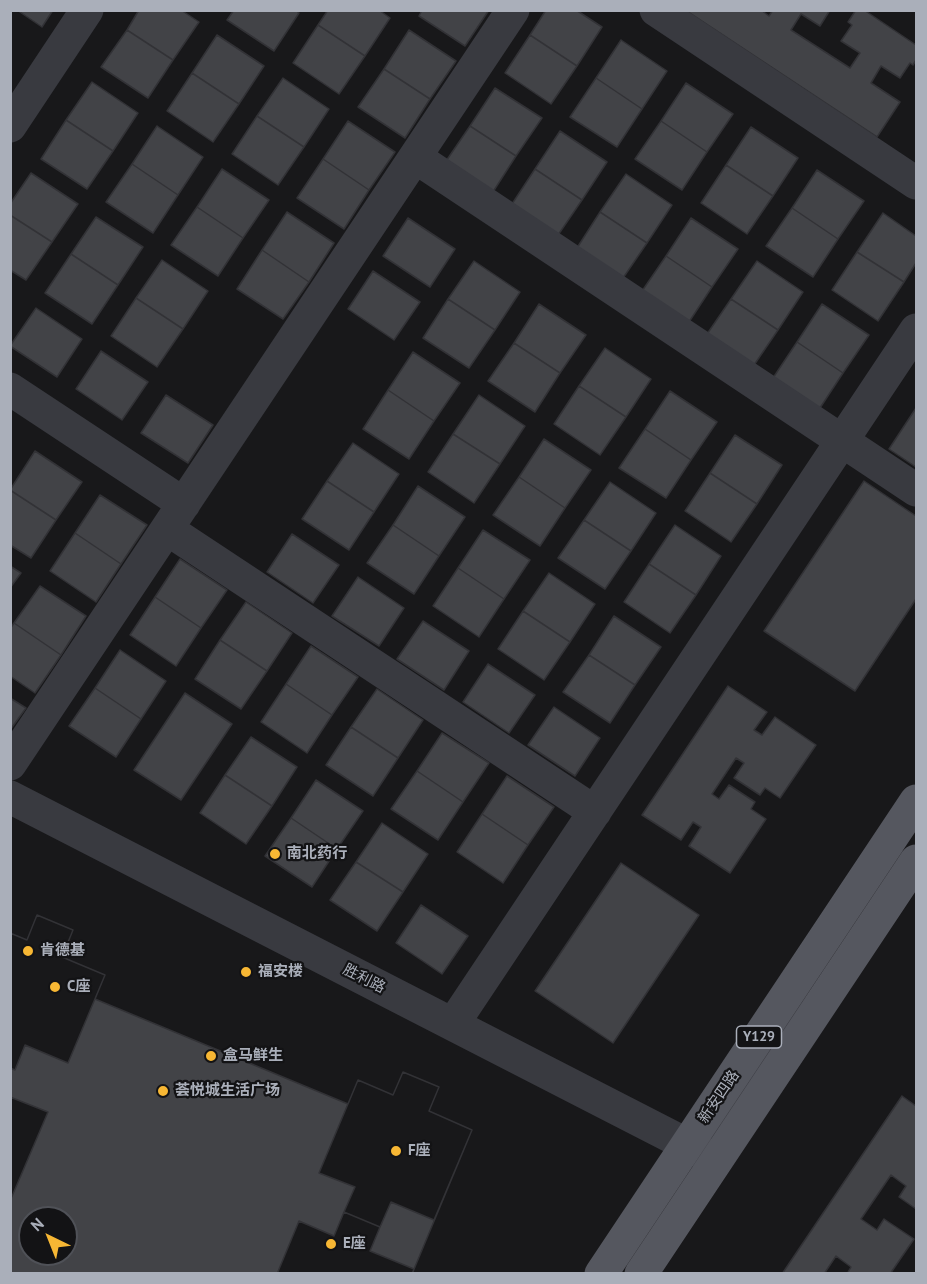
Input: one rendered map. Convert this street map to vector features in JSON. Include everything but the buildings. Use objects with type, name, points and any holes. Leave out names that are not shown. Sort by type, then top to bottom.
[{"type":"main road","name":"新安四路","points":[[601,1274],[916,801]]},
{"type":"main road","name":"Y129","points":[[641,1274],[916,861]]},
{"type":"street","points":[[10,126],[87,10]]},
{"type":"street","points":[[10,764],[513,10]]},
{"type":"street","points":[[656,10],[916,183]]},
{"type":"street","points":[[415,157],[916,490]]},
{"type":"street","points":[[453,1024],[916,330]]},
{"type":"street","points":[[10,389],[176,516],[595,812]]},
{"type":"street","name":"胜利路","points":[[10,798],[717,1160]]},
{"type":"place","name":"南北药行","points":[[275,854]]},
{"type":"place","name":"肯德基","points":[[28,951]]},
{"type":"place","name":"福安楼","points":[[246,972]]},
{"type":"place","name":"C座","points":[[55,987]]},
{"type":"place","name":"盒马鲜生","points":[[211,1056]]},
{"type":"place","name":"荟悦城生活广场","points":[[163,1091]]},
{"type":"place","name":"F座","points":[[396,1151]]},
{"type":"place","name":"E座","points":[[331,1244]]}]
